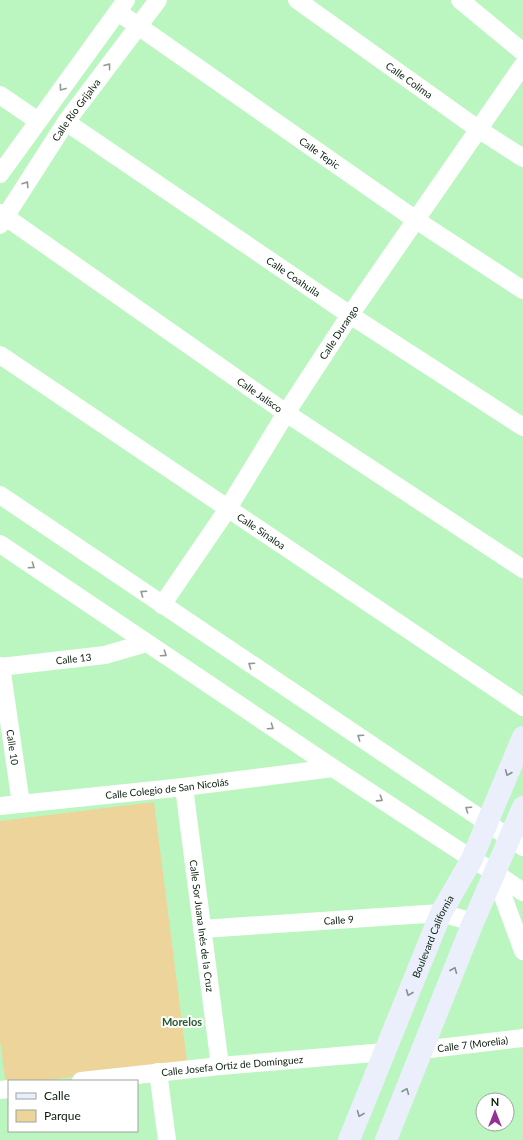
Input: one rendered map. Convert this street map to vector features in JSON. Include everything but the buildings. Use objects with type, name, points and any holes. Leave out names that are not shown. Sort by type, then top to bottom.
[{"type":"street","name":"Calle Río Grijalva","points":[[2,218],[66,122],[158,0]]},
{"type":"street","name":"Calle Colima","points":[[297,0],[478,129],[523,158]]},
{"type":"street","points":[[460,0],[523,52]]},
{"type":"street","name":"Calle Tepic","points":[[122,6],[138,26],[416,220],[523,290]]},
{"type":"street","points":[[0,174],[122,6]]},
{"type":"street","name":"Calle Durango","points":[[162,605],[228,508],[286,414],[350,315],[523,65]]},
{"type":"street","points":[[0,95],[38,121]]},
{"type":"street","name":"Calle Coahuila","points":[[66,122],[350,315],[523,427]]},
{"type":"street","name":"Calle Jalisco","points":[[2,218],[286,414],[523,569]]},
{"type":"street","name":"Calle Sinaloa","points":[[0,355],[523,707]]},
{"type":"street","points":[[0,495],[517,842]]},
{"type":"street","points":[[0,544],[333,768],[523,892]]},
{"type":"street","name":"Calle 13","points":[[1,666],[105,655],[146,643]]},
{"type":"street","name":"Calle 10","points":[[1,666],[21,804]]},
{"type":"street","name":"Boulevard California","points":[[349,1140],[441,913],[472,859],[523,737]]},
{"type":"street","name":"Calle Colegio de San Nicolás","points":[[0,806],[184,787],[333,768]]},
{"type":"street","name":"Calle Sor Juana Inés de la Cruz","points":[[184,787],[220,1066]]},
{"type":"street","points":[[386,1140],[494,872],[517,842],[523,807]]},
{"type":"street","points":[[494,872],[523,950]]},
{"type":"street","name":"Calle 9","points":[[202,929],[441,913],[473,922]]},
{"type":"street","name":"Calle 7 (Morelia)","points":[[422,1050],[523,1038]]},
{"type":"street","name":"Calle Josefa Ortiz de Domínguez","points":[[89,1080],[220,1066],[385,1052]]},
{"type":"street","points":[[158,1072],[167,1140]]},
{"type":"green space","points":[[154,802],[187,1062],[49,1080],[8,1080],[6,1085],[0,1041],[0,821]]},
{"type":"district","name":"Morelos","points":[[182,1022]]}]
